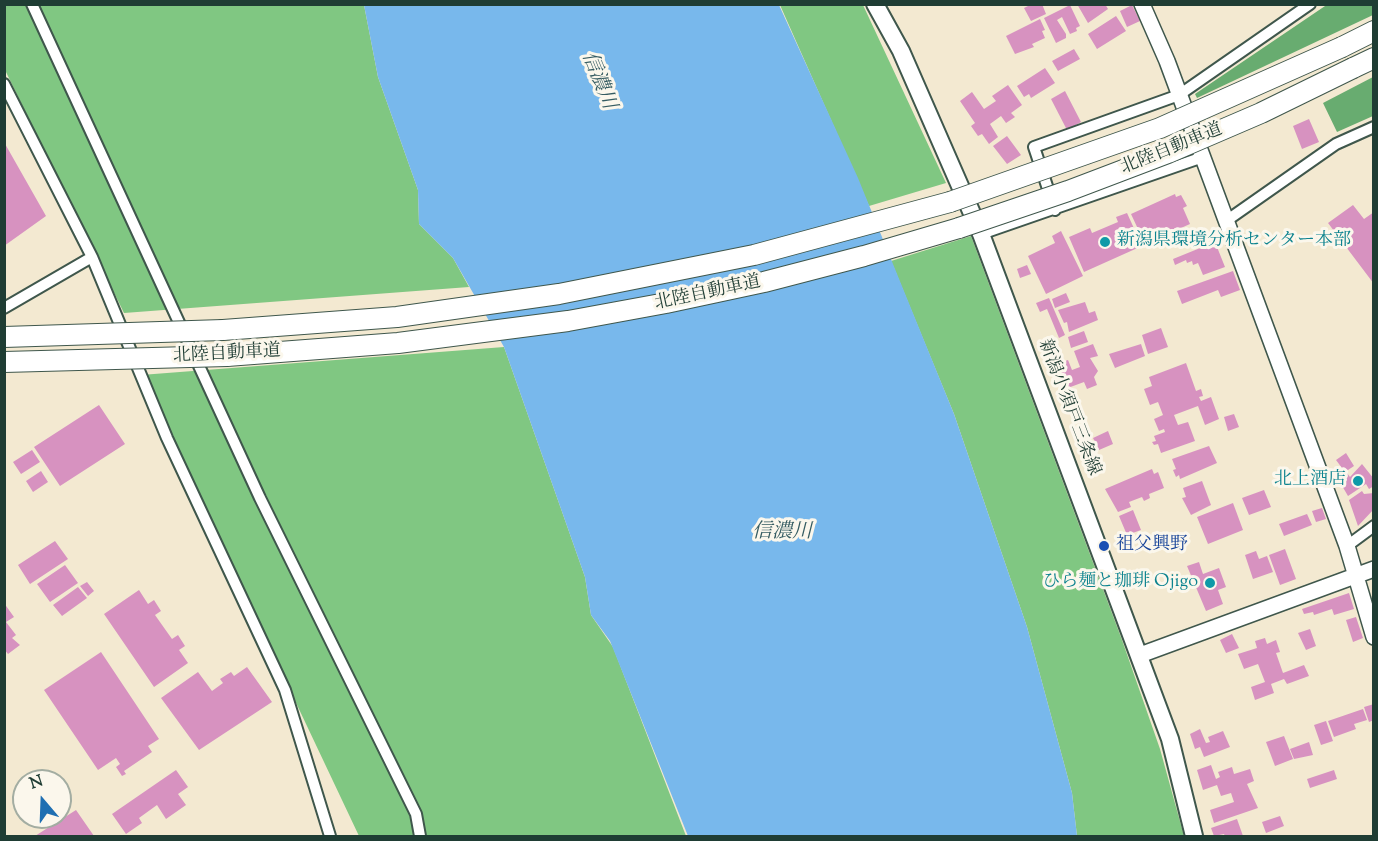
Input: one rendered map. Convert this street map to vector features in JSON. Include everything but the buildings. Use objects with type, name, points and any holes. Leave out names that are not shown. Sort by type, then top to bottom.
[{"type":"highway","name":"北陸自動車道","points":[[4,337],[223,330],[397,317],[560,294],[732,260],[875,224],[1060,165],[1160,128],[1374,31]]},
{"type":"highway","name":"北陸自動車道","points":[[4,362],[227,356],[398,343],[505,330],[666,303],[864,256],[1057,195],[1241,122],[1374,58]]},
{"type":"main road","name":"新潟小須戸三条線","points":[[875,4],[901,51],[981,234],[1170,739],[1194,837]]},
{"type":"street","points":[[33,4],[260,498],[416,814],[420,837]]},
{"type":"street","points":[[1142,4],[1203,157],[1347,546],[1374,637]]},
{"type":"street","points":[[1055,210],[1034,147],[1179,95],[1310,4]]},
{"type":"street","points":[[4,84],[92,257],[167,438],[285,690],[330,837]]},
{"type":"street","points":[[1226,221],[1336,144],[1374,127]]},
{"type":"street","points":[[981,234],[1203,157]]},
{"type":"street","points":[[4,308],[92,257]]},
{"type":"street","points":[[1347,546],[1374,526]]},
{"type":"street","points":[[1140,655],[1374,569]]},
{"type":"green space","points":[[1328,4],[1373,5],[1373,15],[1197,98],[1195,94]]},
{"type":"green space","points":[[5,5],[364,5],[378,77],[418,190],[419,224],[453,258],[469,287],[124,313],[5,70]]},
{"type":"green space","points":[[780,5],[863,5],[946,183],[869,206]]},
{"type":"green space","points":[[1373,77],[1373,116],[1337,132],[1323,103]]},
{"type":"green space","points":[[971,236],[1122,640],[1160,749],[1184,836],[1077,836],[1072,793],[1027,627],[954,414],[891,261]]},
{"type":"green space","points":[[504,347],[585,577],[591,615],[613,647],[686,836],[359,836],[141,375]]},
{"type":"water","name":"信濃川","points":[[364,5],[779,5],[858,178],[954,414],[1027,627],[1072,793],[1077,836],[688,836],[610,641],[591,615],[585,577],[504,347],[453,258],[419,224],[418,190],[378,77]]},
{"type":"place","name":"新潟県環境分析センター本部","points":[[1105,242]]},
{"type":"place","name":"北上酒店","points":[[1358,481]]},
{"type":"place","name":"祖父興野","points":[[1104,546]]},
{"type":"place","name":"ひら麺と珈琲 Ojigo","points":[[1210,583]]}]
